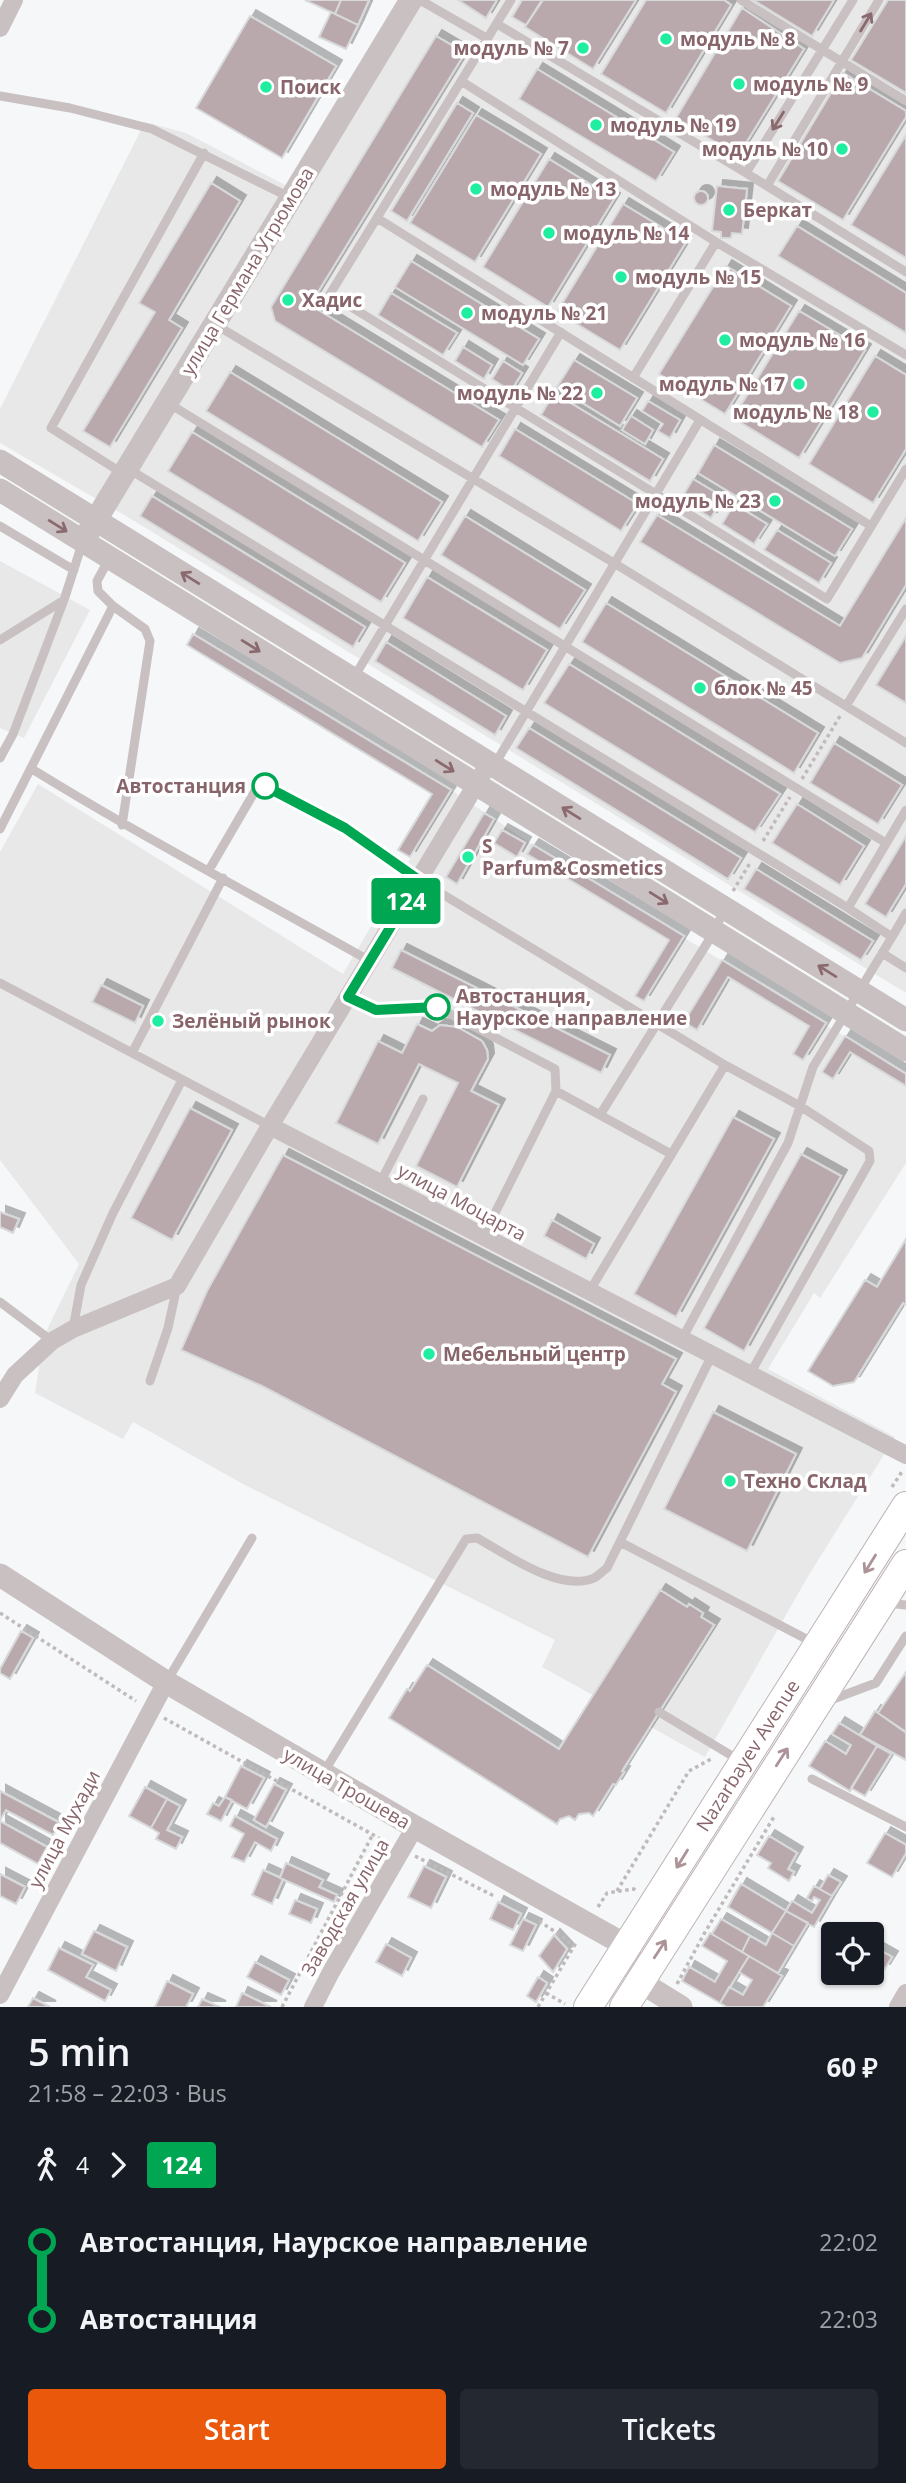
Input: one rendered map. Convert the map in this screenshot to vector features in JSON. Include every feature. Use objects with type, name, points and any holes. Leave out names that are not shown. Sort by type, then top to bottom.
[{"type":"main road","name":"Nazarbayev Avenue","points":[[588,2007],[627,1946],[734,1757],[818,1645],[906,1506]]},
{"type":"main road","name":"Nazarbayev Avenue","points":[[624,2007],[815,1707],[894,1604],[906,1564]]},
{"type":"street","points":[[0,28],[14,0]]},
{"type":"street","name":"улица Германа Угрюмова","points":[[83,542],[124,470],[411,0]]},
{"type":"street","points":[[0,461],[906,1020]]},
{"type":"street","points":[[0,490],[906,1050]]},
{"type":"street","points":[[0,1399],[15,1375],[52,1341],[73,1329],[177,1286],[270,1126],[476,785],[492,764]]},
{"type":"street","name":"улица Моцарта","points":[[270,1126],[906,1455]]},
{"type":"street","name":"улица Трошева","points":[[0,1575],[166,1682],[627,1946]]},
{"type":"street","name":"улица Мухади","points":[[0,1995],[166,1682]]},
{"type":"street","name":"Заводская улица","points":[[313,2007],[415,1827]]},
{"type":"street","points":[[627,1946],[639,1981],[675,2003]]},
{"type":"street","points":[[898,2007],[906,1993]]},
{"type":"lane","points":[[420,0],[488,39]]},
{"type":"lane","points":[[511,0],[330,294],[827,599],[906,469]]},
{"type":"lane","points":[[741,0],[906,101]]},
{"type":"lane","points":[[746,173],[853,0]]},
{"type":"lane","points":[[767,186],[879,0]]},
{"type":"lane","points":[[497,24],[906,272]]},
{"type":"lane","points":[[461,82],[716,242],[906,355]]},
{"type":"lane","points":[[0,96],[70,108],[152,129],[291,198]]},
{"type":"lane","points":[[204,153],[51,428],[385,625],[892,937]]},
{"type":"lane","points":[[377,218],[871,526]]},
{"type":"lane","points":[[633,378],[716,242]]},
{"type":"lane","points":[[215,324],[614,563],[906,743]]},
{"type":"lane","points":[[353,679],[561,332]]},
{"type":"lane","points":[[167,402],[886,843]]},
{"type":"lane","points":[[492,764],[526,712],[700,419]]},
{"type":"lane","points":[[0,526],[74,570]]},
{"type":"lane","points":[[122,537],[97,581],[98,591],[113,606],[145,629],[150,641],[122,825]]},
{"type":"lane","points":[[0,758],[13,734],[83,542]]},
{"type":"lane","points":[[0,640],[64,600]]},
{"type":"lane","points":[[0,829],[113,606]]},
{"type":"lane","points":[[846,706],[906,609]]},
{"type":"lane","points":[[32,769],[122,825],[209,870],[370,961]]},
{"type":"lane","points":[[209,870],[255,791],[265,786],[345,828],[419,880],[867,1148],[871,1158],[750,1374]]},
{"type":"lane","points":[[848,908],[906,810]]},
{"type":"lane","points":[[132,1053],[223,878]]},
{"type":"lane","points":[[600,1115],[714,932],[725,908]]},
{"type":"lane","points":[[682,1339],[788,1143],[813,1067],[906,914]]},
{"type":"lane","points":[[882,953],[906,968]]},
{"type":"lane","name":"улица Моцарта","points":[[0,983],[270,1126]]},
{"type":"lane","points":[[348,997],[376,1010],[437,1007],[555,1069],[556,1091],[483,1237]]},
{"type":"lane","points":[[589,1292],[725,1065]]},
{"type":"lane","points":[[73,1329],[80,1285],[113,1213],[182,1080]]},
{"type":"lane","points":[[556,1091],[671,1154]]},
{"type":"lane","points":[[380,1183],[423,1099]]},
{"type":"lane","points":[[150,1381],[168,1328],[177,1286]]},
{"type":"lane","points":[[0,1302],[52,1341]]},
{"type":"lane","points":[[323,1774],[466,1539],[477,1538],[545,1575],[563,1580],[581,1581],[595,1578],[607,1568],[712,1354]]},
{"type":"lane","points":[[166,1682],[252,1538]]},
{"type":"lane","points":[[620,1542],[818,1645]]},
{"type":"lane","points":[[815,1707],[876,1683],[906,1636]]},
{"type":"lane","points":[[659,1712],[734,1757]]},
{"type":"lane","points":[[812,1779],[906,1827]]},
{"type":"path","points":[[0,1612],[151,1711],[373,1835],[501,1900]]},
{"type":"path","points":[[617,1891],[689,1771],[734,1757]]},
{"type":"path","points":[[675,2003],[704,1934],[780,1806]]},
{"type":"path","points":[[282,2007],[373,1835]]},
{"type":"path","points":[[536,1919],[566,1939],[573,1947]]},
{"type":"path","points":[[546,1993],[570,2007]]},
{"type":"shaded area","name":"Беркат","points":[[421,0],[906,0],[906,993],[136,522],[0,443],[0,409],[145,122],[186,133],[302,194]]},
{"type":"shaded area","points":[[0,561],[90,610],[24,738],[0,728]]},
{"type":"shaded area","points":[[38,784],[343,974],[451,790],[533,845],[906,1074],[906,1163],[820,1298],[814,1293],[768,1369],[895,1437],[807,1578],[705,1757],[542,1667],[555,1640],[243,1484],[133,1422],[123,1439],[35,1393],[44,1336],[79,1264],[0,1160],[0,852]]},
{"type":"building","points":[[305,0],[341,0],[335,14]]},
{"type":"building","points":[[341,0],[369,0],[358,25],[335,14]]},
{"type":"building","points":[[458,0],[497,0],[486,18]]},
{"type":"building","points":[[522,0],[542,0],[526,25],[512,17]]},
{"type":"building","name":"модуль № 7","points":[[543,0],[636,0],[593,69],[525,27]]},
{"type":"building","name":"модуль № 8","points":[[646,0],[724,0],[731,5],[666,113],[601,74]]},
{"type":"building","points":[[753,0],[834,0],[812,36]]},
{"type":"building","points":[[888,0],[906,0],[906,93],[851,60]]},
{"type":"building","name":"модуль № 9","points":[[742,8],[804,49],[738,156],[676,118]]},
{"type":"building","points":[[331,12],[358,25],[346,49],[319,37]]},
{"type":"building","name":"Поиск","points":[[250,16],[336,66],[282,158],[196,108]]},
{"type":"building","points":[[436,36],[465,53],[310,305],[499,420],[482,447],[275,321],[271,307]]},
{"type":"building","name":"модуль № 19","points":[[537,69],[674,152],[656,181],[519,99]]},
{"type":"building","name":"модуль № 10","points":[[843,73],[906,111],[906,117],[843,220],[778,181]]},
{"type":"building","points":[[457,103],[473,113],[407,221],[391,211]]},
{"type":"building","name":"модуль № 13","points":[[476,115],[541,154],[475,262],[410,223]]},
{"type":"building","points":[[906,135],[906,258],[851,225]]},
{"type":"building","name":"модуль № 14","points":[[549,159],[614,199],[548,307],[483,267]]},
{"type":"building","points":[[211,183],[240,201],[169,320],[182,328],[110,447],[83,431],[155,312],[139,303]]},
{"type":"building","name":"Беркат","points":[[717,186],[747,189],[742,234],[732,233],[731,238],[721,238],[721,232],[712,231]]},
{"type":"building","points":[[698,191],[704,191],[708,198],[704,205],[698,205],[694,201],[694,195]]},
{"type":"building","name":"модуль № 15","points":[[623,204],[686,242],[620,350],[557,312]]},
{"type":"building","points":[[797,226],[906,293],[906,333],[778,256]]},
{"type":"building","name":"модуль № 21","points":[[411,261],[539,339],[523,365],[395,287]]},
{"type":"building","name":"модуль № 16","points":[[726,266],[791,306],[725,414],[659,374]]},
{"type":"building","points":[[391,293],[457,333],[443,355],[378,315]]},
{"type":"building","name":"модуль № 17","points":[[799,311],[865,350],[799,458],[733,418]]},
{"type":"building","points":[[463,347],[492,365],[484,379],[455,361]]},
{"type":"building","name":"модуль № 18","points":[[875,356],[906,375],[906,449],[873,503],[809,464]]},
{"type":"building","name":"модуль № 22","points":[[574,360],[637,398],[620,426],[557,387]]},
{"type":"building","points":[[503,361],[522,373],[511,391],[492,379]]},
{"type":"building","points":[[230,372],[442,502],[418,541],[206,411]]},
{"type":"building","points":[[554,393],[663,459],[650,481],[541,415]]},
{"type":"building","points":[[648,401],[680,420],[670,438],[658,431],[663,424],[642,411]]},
{"type":"building","points":[[631,416],[653,430],[645,444],[622,430]]},
{"type":"building","points":[[515,429],[638,504],[621,531],[499,456]]},
{"type":"building","points":[[192,432],[405,563],[381,602],[168,471]]},
{"type":"building","name":"модуль № 23","points":[[714,445],[852,529],[835,556],[698,473]]},
{"type":"building","points":[[693,479],[723,497],[711,518],[681,499]]},
{"type":"building","points":[[152,496],[365,627],[353,647],[140,516]]},
{"type":"building","points":[[734,504],[767,524],[754,544],[722,524]]},
{"type":"building","points":[[657,515],[840,626],[906,518],[906,585],[862,658],[840,663],[640,542]]},
{"type":"building","points":[[465,516],[585,590],[560,629],[441,555]]},
{"type":"building","points":[[777,530],[831,563],[819,583],[764,550]]},
{"type":"building","points":[[427,577],[547,650],[523,690],[403,618]]},
{"type":"building","name":"блок № 45","points":[[606,603],[818,733],[794,773],[582,642]]},
{"type":"building","points":[[193,634],[451,790],[410,857],[398,850],[432,794],[187,645]]},
{"type":"building","points":[[906,636],[906,703],[876,685]]},
{"type":"building","points":[[386,642],[506,716],[495,735],[375,661]]},
{"type":"building","points":[[569,664],[780,794],[755,832],[544,703]]},
{"type":"building","points":[[529,728],[741,858],[728,879],[516,748]]},
{"type":"building","points":[[834,743],[902,785],[878,824],[810,783]]},
{"type":"building","points":[[797,804],[864,846],[840,885],[772,843]]},
{"type":"building","points":[[484,813],[494,819],[457,884],[446,877]]},
{"type":"building","points":[[502,830],[525,843],[517,857],[494,843]]},
{"type":"building","points":[[906,836],[906,884],[886,917],[865,904]]},
{"type":"building","points":[[533,845],[684,936],[644,1001],[635,996],[669,940],[527,854]]},
{"type":"building","points":[[756,869],[873,941],[861,960],[744,889]]},
{"type":"building","points":[[401,950],[610,1055],[601,1073],[392,968]]},
{"type":"building","points":[[722,960],[826,1023],[803,1060],[793,1054],[809,1026],[728,977],[697,1030],[684,1022]]},
{"type":"building","points":[[101,985],[143,1006],[135,1023],[92,1002]]},
{"type":"building","points":[[417,1024],[432,1031],[440,1025],[457,1027],[482,1041],[487,1050],[488,1059],[471,1091],[499,1105],[457,1187],[416,1166],[458,1083],[419,1064],[378,1144],[336,1123],[378,1041],[402,1053]]},
{"type":"building","points":[[845,1036],[906,1074],[906,1086],[850,1052],[833,1079],[822,1072]]},
{"type":"building","points":[[190,1108],[232,1130],[172,1240],[131,1218]]},
{"type":"building","points":[[733,1117],[774,1139],[676,1317],[634,1294]]},
{"type":"building","points":[[801,1154],[841,1176],[744,1351],[704,1328]]},
{"type":"building","name":"Мебельный центр","points":[[283,1155],[676,1359],[662,1384],[676,1392],[588,1557],[262,1386],[181,1350],[207,1291]]},
{"type":"building","points":[[0,1212],[19,1219],[13,1233],[0,1227]]},
{"type":"building","points":[[552,1220],[594,1244],[586,1259],[544,1236]]},
{"type":"building","points":[[906,1239],[906,1305],[903,1303],[854,1382],[833,1386],[808,1371],[865,1280],[877,1287]]},
{"type":"building","name":"Техно Склад","points":[[713,1412],[796,1454],[747,1551],[664,1509]]},
{"type":"building","points":[[660,1590],[687,1607],[689,1604],[703,1613],[701,1617],[714,1625],[622,1771],[624,1772],[616,1785],[613,1784],[593,1816],[589,1813],[579,1814],[575,1820],[569,1816],[560,1819],[557,1824],[389,1718],[407,1689],[410,1691],[427,1665],[559,1749]]},
{"type":"building","points":[[21,1631],[33,1638],[10,1679],[0,1673],[0,1669]]},
{"type":"building","points":[[906,1672],[906,1730],[905,1732],[878,1713]]},
{"type":"building","points":[[875,1711],[906,1732],[906,1760],[860,1735]]},
{"type":"building","points":[[839,1723],[877,1746],[850,1791],[809,1766],[825,1741],[846,1754],[851,1745],[832,1734]]},
{"type":"building","points":[[877,1746],[891,1754],[865,1796],[851,1788]]},
{"type":"building","points":[[241,1766],[264,1778],[247,1809],[225,1797]]},
{"type":"building","points":[[274,1784],[286,1790],[266,1827],[254,1820]]},
{"type":"building","points":[[145,1787],[167,1799],[151,1828],[129,1816]]},
{"type":"building","points":[[0,1791],[60,1823],[53,1835],[6,1810],[0,1820]]},
{"type":"building","points":[[225,1797],[232,1800],[221,1821],[207,1814],[213,1803],[219,1806]]},
{"type":"building","points":[[167,1799],[180,1806],[167,1830],[182,1837],[176,1849],[156,1839],[159,1833],[151,1828]]},
{"type":"building","points":[[235,1816],[277,1839],[271,1851],[255,1842],[244,1862],[232,1857],[244,1834],[230,1826]]},
{"type":"building","points":[[0,1821],[47,1847],[38,1864],[0,1843]]},
{"type":"building","points":[[885,1833],[906,1845],[906,1853],[892,1877],[867,1863]]},
{"type":"building","points":[[769,1836],[797,1853],[788,1869],[794,1872],[789,1881],[768,1868],[771,1863],[757,1855]]},
{"type":"building","points":[[286,1863],[323,1880],[319,1887],[337,1895],[334,1902],[280,1878]]},
{"type":"building","points":[[424,1866],[446,1877],[431,1908],[408,1897]]},
{"type":"building","points":[[263,1870],[283,1879],[272,1904],[252,1895]]},
{"type":"building","points":[[0,1874],[25,1887],[16,1904],[0,1896]]},
{"type":"building","points":[[828,1875],[841,1882],[832,1896],[820,1889]]},
{"type":"building","points":[[741,1884],[786,1911],[772,1933],[728,1907]]},
{"type":"building","points":[[814,1886],[832,1896],[814,1927],[786,1911],[792,1901],[812,1913],[820,1900],[814,1897],[812,1901],[807,1898]]},
{"type":"building","points":[[295,1900],[317,1909],[311,1923],[289,1914]]},
{"type":"building","points":[[498,1902],[521,1914],[513,1930],[490,1919]]},
{"type":"building","points":[[786,1911],[808,1923],[794,1946],[772,1933]]},
{"type":"building","points":[[523,1919],[536,1925],[523,1951],[510,1945]]},
{"type":"building","points":[[721,1919],[750,1936],[742,1952],[712,1934]]},
{"type":"building","points":[[94,1931],[127,1947],[116,1971],[82,1954]]},
{"type":"building","points":[[710,1933],[749,1956],[720,2003],[682,1981],[689,1967],[715,1982],[727,1961],[702,1946]]},
{"type":"building","points":[[772,1933],[794,1946],[778,1973],[742,1952],[750,1936],[766,1945]]},
{"type":"building","points":[[554,1935],[567,1949],[553,1972],[539,1956]]},
{"type":"building","points":[[386,1944],[411,1958],[402,1976],[376,1962]]},
{"type":"building","points":[[59,1948],[93,1965],[86,1977],[111,1990],[105,2001],[48,1970]]},
{"type":"building","points":[[884,1952],[892,1957],[884,1970]]},
{"type":"building","points":[[749,1956],[782,1976],[763,2007],[727,2007],[720,2003],[729,1987],[743,1995],[752,1980],[739,1972]]},
{"type":"building","points":[[255,1962],[289,1980],[281,1995],[247,1977]]},
{"type":"building","points":[[538,1977],[547,1983],[536,2002],[527,1996]]},
{"type":"building","points":[[167,1981],[193,1994],[186,2007],[155,2007]]},
{"type":"building","points":[[242,1993],[271,2007],[236,2007]]},
{"type":"building","points":[[33,1998],[50,2007],[28,2007]]},
{"type":"building","points":[[202,1999],[220,2007],[198,2007]]},
{"type":"bus line","name":"124","points":[[265,786],[345,828],[419,880],[348,997],[376,1010],[437,1007]]},
{"type":"place","name":"модуль № 8","points":[[666,39]]},
{"type":"place","name":"модуль № 7","points":[[583,48]]},
{"type":"place","name":"модуль № 9","points":[[739,84]]},
{"type":"place","name":"Поиск","points":[[266,87]]},
{"type":"place","name":"модуль № 19","points":[[596,125]]},
{"type":"place","name":"модуль № 10","points":[[842,149]]},
{"type":"place","name":"модуль № 13","points":[[476,189]]},
{"type":"place","name":"Беркат","points":[[729,210]]},
{"type":"place","name":"модуль № 14","points":[[549,233]]},
{"type":"place","name":"модуль № 15","points":[[621,277]]},
{"type":"place","name":"Хадис","points":[[288,300]]},
{"type":"place","name":"модуль № 21","points":[[467,313]]},
{"type":"place","name":"модуль № 16","points":[[725,340]]},
{"type":"place","name":"модуль № 17","points":[[799,384]]},
{"type":"place","name":"модуль № 22","points":[[597,393]]},
{"type":"place","name":"модуль № 18","points":[[873,412]]},
{"type":"place","name":"модуль № 23","points":[[775,501]]},
{"type":"place","name":"блок № 45","points":[[700,688]]},
{"type":"place","name":"Автостанция","points":[[265,786]]},
{"type":"place","name":"S Parfum&Cosmetics","points":[[468,857]]},
{"type":"place","name":"Автостанция, Наурское направление","points":[[437,1007]]},
{"type":"place","name":"Зелёный рынок","points":[[158,1021]]},
{"type":"place","name":"Мебельный центр","points":[[429,1354]]},
{"type":"place","name":"Техно Склад","points":[[730,1481]]}]
